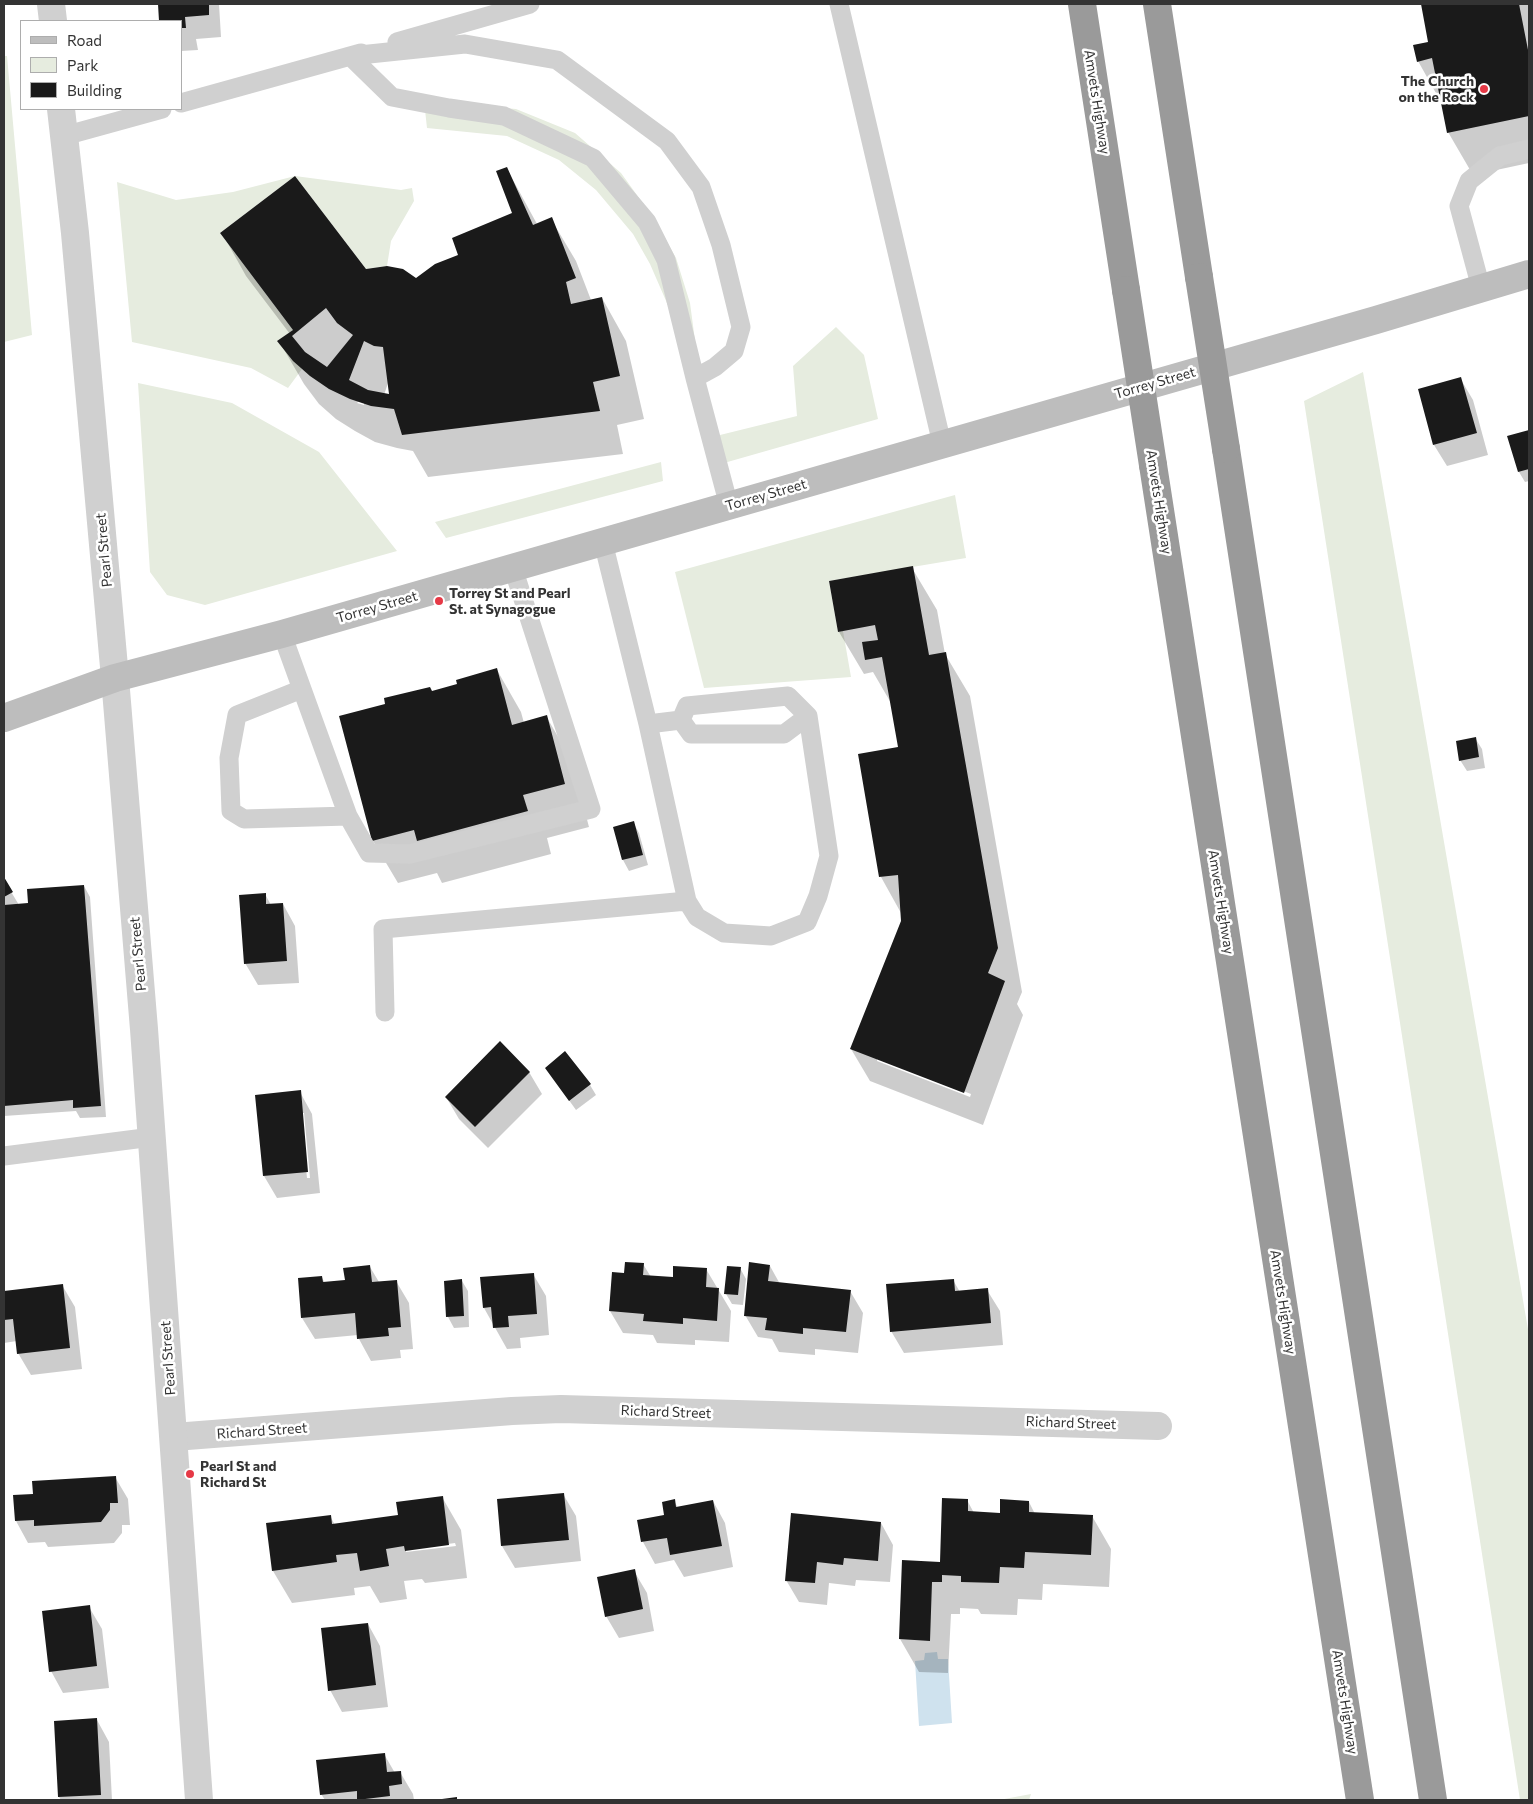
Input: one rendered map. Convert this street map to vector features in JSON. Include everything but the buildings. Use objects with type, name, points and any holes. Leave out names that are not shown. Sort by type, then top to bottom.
[{"type":"highway","name":"Amvets Highway","points":[[1082,4],[1360,1800]]},
{"type":"highway","points":[[1157,4],[1433,1800]]},
{"type":"main road","name":"Torrey Street","points":[[4,718],[115,678],[282,634],[1529,274]]},
{"type":"street","points":[[51,4],[53,20]]},
{"type":"street","name":"Pearl Street","points":[[61,110],[75,233],[115,678],[152,1137],[199,1800]]},
{"type":"street","name":"Richard Street","points":[[174,1437],[512,1411],[561,1409],[1158,1426]]},
{"type":"lane","points":[[182,103],[530,4]]},
{"type":"lane","points":[[840,4],[942,444]]},
{"type":"lane","points":[[350,56],[466,44],[557,60],[667,141],[701,187],[721,245],[741,327],[734,350],[715,367],[695,378]]},
{"type":"lane","points":[[350,56],[392,97],[504,116],[593,158],[647,222],[666,260],[729,506]]},
{"type":"lane","points":[[64,136],[158,110]]},
{"type":"lane","points":[[1481,288],[1459,206],[1469,181],[1500,156],[1529,150]]},
{"type":"lane","points":[[603,542],[648,724],[687,901],[697,917],[724,933],[771,936],[807,922],[818,896],[829,856],[808,716],[788,696],[688,706],[682,720]]},
{"type":"lane","points":[[282,634],[348,816],[369,853],[410,854],[591,809],[513,568]]},
{"type":"lane","points":[[302,689],[237,714],[229,758],[231,811],[244,819],[348,816]]},
{"type":"lane","points":[[682,720],[691,734],[784,734],[808,716]]},
{"type":"lane","points":[[648,724],[682,720]]},
{"type":"lane","points":[[384,1012],[383,929],[687,901]]},
{"type":"lane","points":[[4,1156],[152,1137]]},
{"type":"green space","points":[[4,56],[7,56],[32,335],[4,342]]},
{"type":"green space","points":[[424,101],[516,109],[575,133],[621,173],[655,220],[676,258],[690,303],[696,348],[670,310],[650,264],[633,234],[596,190],[559,160],[507,136],[427,128]]},
{"type":"green space","points":[[295,176],[401,190],[412,188],[414,201],[391,241],[387,266],[366,269]]},
{"type":"green space","points":[[295,176],[220,233],[293,330],[278,341],[302,369],[288,388],[251,368],[132,342],[117,182],[176,200],[233,192]]},
{"type":"green space","points":[[836,327],[864,355],[878,419],[717,465],[720,435],[797,416],[793,366]]},
{"type":"green space","points":[[1363,372],[1529,1335],[1529,1800],[1520,1800],[1304,401]]},
{"type":"green space","points":[[138,383],[232,403],[319,452],[397,551],[205,605],[167,595],[150,572]]},
{"type":"green space","points":[[661,462],[663,481],[446,538],[435,522]]},
{"type":"green space","points":[[955,495],[966,558],[829,581],[838,632],[843,631],[851,677],[704,688],[675,572]]},
{"type":"green space","points":[[1031,1794],[1029,1800],[999,1800]]},
{"type":"water","points":[[937,1652],[938,1659],[948,1659],[952,1723],[919,1726],[915,1661],[924,1660],[925,1653]]},
{"type":"place","name":"The Church on the Rock","points":[[1484,89]]},
{"type":"place","name":"Torrey St and Pearl St. at Synagogue","points":[[439,601]]},
{"type":"place","name":"Pearl St and Richard St","points":[[190,1474]]}]
